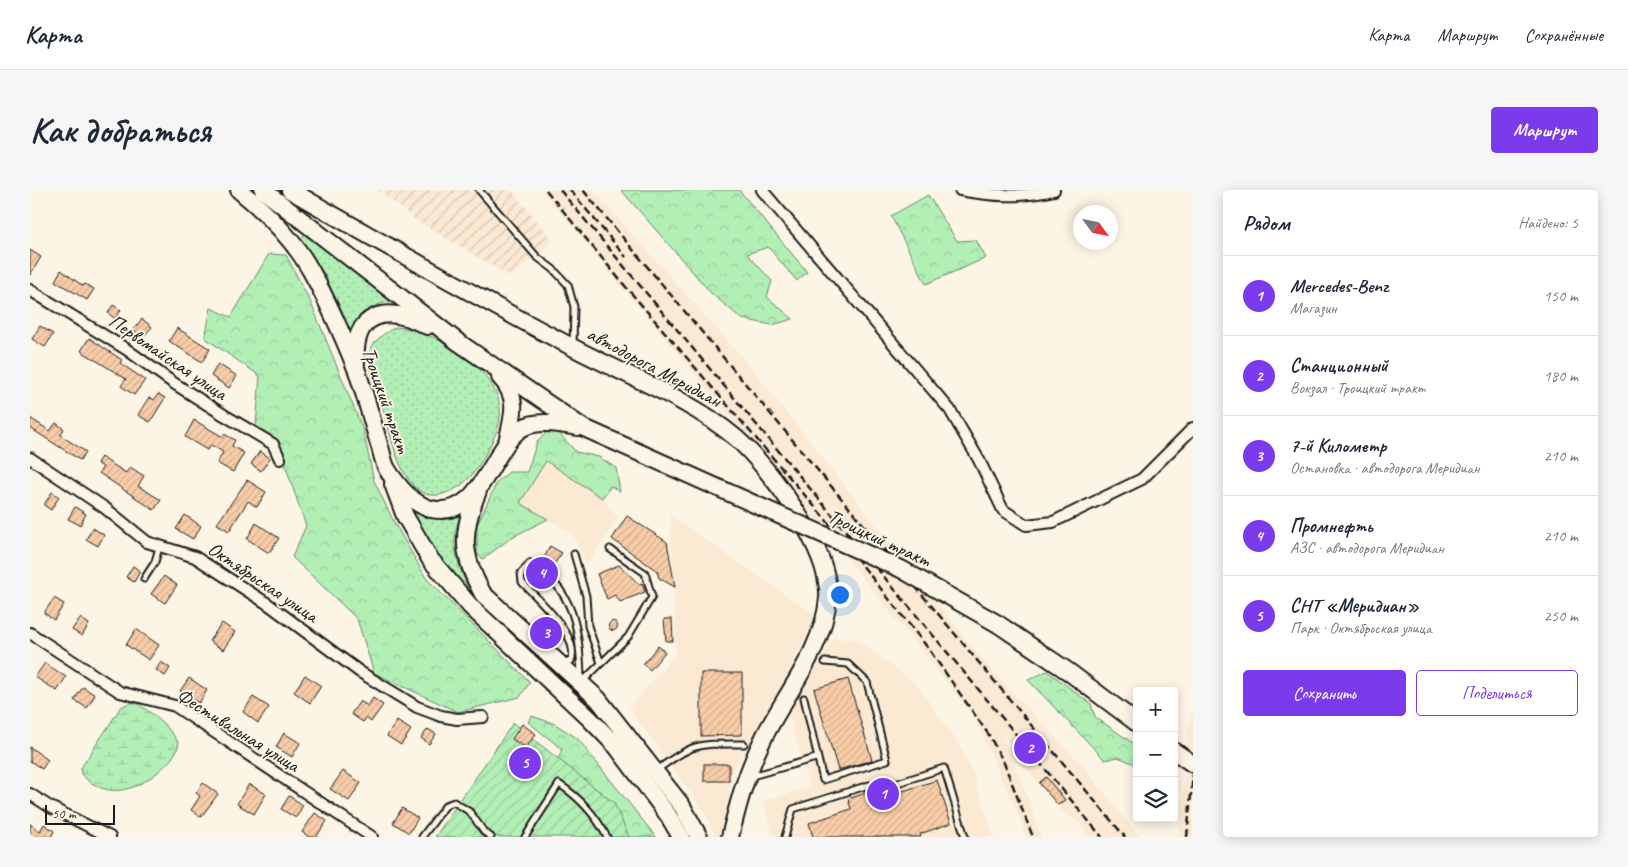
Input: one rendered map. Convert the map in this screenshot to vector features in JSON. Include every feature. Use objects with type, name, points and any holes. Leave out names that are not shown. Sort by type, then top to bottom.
[{"type":"main road","name":"Троицкий тракт","points":[[239,190],[264,210],[296,248],[311,272],[356,371],[387,468],[408,495],[431,508],[441,510],[457,505],[478,491],[507,442],[522,428],[535,424],[553,423],[582,427]]},
{"type":"main road","name":"Троицкий тракт","points":[[263,190],[483,361],[582,427],[901,569],[998,624],[1069,672],[1133,720]]},
{"type":"main road","name":"автодорога Меридиан","points":[[290,190],[379,242],[573,348],[702,412],[737,439],[782,492],[803,521],[818,548],[827,577],[826,612],[818,637],[744,778],[730,837]]},
{"type":"main road","points":[[356,371],[355,352],[357,336],[368,322],[376,316],[386,314],[415,319],[458,342]]},
{"type":"main road","points":[[483,361],[512,392],[515,403],[507,442]]},
{"type":"main road","points":[[387,468],[405,516],[430,559],[471,606],[617,747],[668,815],[681,837]]},
{"type":"main road","points":[[478,491],[469,512],[465,533],[465,548],[472,573],[483,594],[598,699],[682,806],[699,837]]},
{"type":"main road","points":[[1178,754],[1193,764]]},
{"type":"street","points":[[762,190],[950,410],[979,460],[1003,510],[1026,525],[1054,522],[1142,479],[1193,428]]},
{"type":"street","points":[[960,190],[995,196],[1038,194],[1054,190]]},
{"type":"street","name":"Первомайская улица","points":[[30,290],[126,349],[216,410],[273,444],[280,460]]},
{"type":"street","name":"Октябрьская улица","points":[[30,458],[105,508],[146,542],[159,547],[179,550],[195,557],[282,614],[360,672],[417,707],[441,716],[457,719],[483,718]]},
{"type":"street","name":"Фестивальная улица","points":[[30,633],[120,692],[175,706],[372,837]]},
{"type":"street","points":[[30,794],[50,807],[110,837]]},
{"type":"lane","points":[[479,190],[536,258],[553,269],[568,285],[574,307],[573,348]]},
{"type":"lane","points":[[144,579],[154,562],[159,547]]},
{"type":"lane","points":[[581,683],[628,637],[652,597],[645,573],[610,549]]},
{"type":"lane","points":[[574,554],[586,596],[588,626],[600,663]]},
{"type":"lane","points":[[558,664],[571,661],[574,652],[569,636],[522,582],[521,572],[530,563],[557,582],[570,606],[580,645],[581,683]]},
{"type":"lane","points":[[804,698],[816,758],[823,780],[887,760],[868,682],[848,664],[826,662]]},
{"type":"lane","points":[[656,771],[684,750],[703,744],[744,744]]},
{"type":"lane","points":[[744,778],[816,758]]},
{"type":"lane","points":[[785,837],[793,809],[869,785],[876,790],[944,768],[965,837]]},
{"type":"lane","points":[[525,837],[559,784],[574,793],[601,825],[607,837]]},
{"type":"lane","points":[[422,837],[446,804],[454,802],[470,812],[484,832],[491,837]]},
{"type":"shaded area","points":[[378,190],[511,190],[554,240],[511,277],[416,220]]},
{"type":"shaded area","points":[[542,190],[593,190],[750,366],[990,669],[1084,767],[1140,837],[1090,837],[1076,820],[1066,815],[1017,758],[1000,728],[1041,837],[1026,837],[1020,819],[973,715],[822,527]]},
{"type":"shaded area","points":[[546,461],[602,498],[618,518],[587,565],[573,534],[520,503]]},
{"type":"shaded area","points":[[670,515],[816,616],[761,725],[734,769],[722,828],[722,837],[716,837],[704,811],[629,708],[676,654]]},
{"type":"shaded area","points":[[833,638],[856,639],[916,684],[959,744],[972,772],[994,837],[774,837],[763,801],[809,787],[789,714]]},
{"type":"shaded area","points":[[1193,708],[1193,752],[1187,747],[1187,732]]},
{"type":"shaded area","points":[[1186,771],[1193,776],[1193,837],[1178,837]]},
{"type":"green space","points":[[621,190],[739,190],[807,272],[797,281],[768,247],[747,254],[772,281],[767,297],[793,319],[772,325],[742,319],[711,293]]},
{"type":"green space","points":[[928,195],[957,241],[976,240],[986,258],[926,284],[891,216]]},
{"type":"green space","points":[[306,233],[397,301],[381,304],[369,310],[359,320],[351,333],[325,275],[300,239]]},
{"type":"green space","points":[[269,254],[286,255],[311,303],[363,430],[374,481],[395,524],[426,578],[530,682],[520,697],[458,712],[374,673],[357,619],[292,557],[306,526],[277,441],[256,426],[260,376],[205,338],[211,308],[231,317]]},
{"type":"green space","points":[[396,327],[427,335],[460,353],[487,378],[496,393],[500,415],[496,434],[490,446],[476,470],[467,480],[443,494],[429,495],[418,490],[409,480],[396,453],[374,381],[370,364],[371,349],[381,336]]},
{"type":"green space","points":[[547,432],[559,433],[576,452],[599,457],[616,468],[620,492],[611,486],[602,498],[546,461],[520,503],[548,519],[512,537],[483,559],[477,554],[477,525],[497,482],[509,472],[527,472],[537,442]]},
{"type":"green space","points":[[413,510],[419,514],[431,517],[463,511],[455,533],[455,544],[459,564],[471,596],[427,544]]},
{"type":"green space","points":[[1047,671],[1091,704],[1095,717],[1133,743],[1133,763],[1118,757],[1105,760],[1028,680]]},
{"type":"green space","points":[[134,701],[165,725],[179,744],[165,766],[149,779],[120,790],[100,787],[90,782],[81,774],[81,768],[121,707]]},
{"type":"green space","points":[[532,716],[555,724],[577,738],[656,837],[609,837],[555,767],[562,749],[528,722]]},
{"type":"green space","points":[[513,723],[614,803],[629,837],[435,837]]},
{"type":"building","points":[[30,250],[41,257],[30,275]]},
{"type":"building","points":[[61,270],[83,286],[85,284],[94,289],[87,300],[55,281]]},
{"type":"building","points":[[113,305],[121,310],[115,319],[108,313]]},
{"type":"building","points":[[142,319],[152,327],[142,338],[133,330]]},
{"type":"building","points":[[40,326],[53,334],[45,347],[32,339]]},
{"type":"building","points":[[177,328],[210,349],[202,362],[169,341]]},
{"type":"building","points":[[89,338],[122,360],[120,363],[145,380],[134,395],[121,386],[126,379],[81,351]]},
{"type":"building","points":[[218,364],[237,376],[229,388],[211,376]]},
{"type":"building","points":[[158,394],[165,398],[150,422],[138,415],[149,397],[154,400]]},
{"type":"building","points":[[30,418],[50,431],[56,423],[64,429],[60,435],[86,452],[80,460],[30,428]]},
{"type":"building","points":[[194,420],[223,437],[224,434],[235,440],[232,446],[244,453],[233,472],[217,463],[223,452],[211,445],[207,450],[185,437]]},
{"type":"building","points":[[260,451],[270,458],[261,471],[251,464]]},
{"type":"building","points":[[101,457],[126,473],[130,467],[144,476],[138,486],[161,500],[154,510],[99,473],[103,467],[97,463]]},
{"type":"building","points":[[247,480],[266,492],[257,507],[248,501],[229,531],[217,524]]},
{"type":"building","points":[[52,492],[59,497],[51,510],[44,505]]},
{"type":"building","points":[[75,507],[86,514],[80,525],[68,519]]},
{"type":"building","points":[[185,515],[201,526],[193,539],[176,529]]},
{"type":"building","points":[[627,516],[667,542],[675,587],[659,578],[657,571],[612,539]]},
{"type":"building","points":[[256,523],[279,538],[269,553],[247,539]]},
{"type":"building","points":[[93,528],[104,535],[98,546],[86,539]]},
{"type":"building","points":[[550,546],[562,553],[549,571],[541,565]]},
{"type":"building","points":[[619,565],[639,584],[642,583],[645,592],[620,602],[615,595],[607,599],[597,574]]},
{"type":"building","points":[[133,566],[140,571],[134,582],[126,577]]},
{"type":"building","points":[[536,573],[544,579],[541,584],[533,579]]},
{"type":"building","points":[[164,576],[177,585],[165,603],[151,594]]},
{"type":"building","points":[[54,598],[64,604],[54,620],[44,613]]},
{"type":"building","points":[[80,618],[89,624],[82,636],[72,630]]},
{"type":"building","points":[[664,619],[672,619],[673,641],[666,641]]},
{"type":"building","points":[[613,622],[617,626],[613,630],[609,626]]},
{"type":"building","points":[[222,623],[235,632],[223,650],[209,641]]},
{"type":"building","points":[[136,629],[159,645],[149,660],[126,645]]},
{"type":"building","points":[[658,646],[665,652],[650,670],[643,664]]},
{"type":"building","points":[[161,662],[170,668],[165,676],[156,670]]},
{"type":"building","points":[[45,663],[66,677],[57,691],[35,677]]},
{"type":"building","points":[[701,673],[742,673],[742,735],[701,736]]},
{"type":"building","points":[[305,675],[321,686],[310,703],[294,692]]},
{"type":"building","points":[[189,678],[207,690],[199,703],[180,691]]},
{"type":"building","points":[[848,679],[872,760],[838,770],[814,689]]},
{"type":"building","points":[[83,687],[95,695],[87,708],[74,700]]},
{"type":"building","points":[[253,697],[269,707],[258,723],[243,712]]},
{"type":"building","points":[[373,698],[383,705],[371,722],[366,718],[363,722],[351,714],[360,701],[368,706]]},
{"type":"building","points":[[397,721],[411,730],[401,745],[387,736]]},
{"type":"building","points":[[522,724],[536,734],[526,748],[512,739]]},
{"type":"building","points":[[428,729],[436,734],[429,744],[421,738]]},
{"type":"building","points":[[284,733],[300,743],[292,757],[276,747]]},
{"type":"building","points":[[30,747],[48,760],[42,769],[30,761]]},
{"type":"building","points":[[704,764],[729,764],[729,781],[704,781]]},
{"type":"building","points":[[343,771],[361,783],[349,801],[330,789]]},
{"type":"building","points":[[1046,777],[1065,800],[1058,805],[1039,783]]},
{"type":"building","points":[[937,780],[951,823],[920,834],[921,837],[813,837],[809,823],[851,809],[848,799],[866,793],[869,802]]},
{"type":"building","points":[[203,783],[218,794],[201,817],[191,810],[200,796],[196,793]]},
{"type":"building","points":[[249,784],[266,794],[254,814],[237,804]]},
{"type":"building","points":[[289,796],[303,805],[296,818],[281,809]]},
{"type":"building","points":[[402,808],[418,818],[409,833],[393,823]]},
{"type":"building","points":[[315,813],[327,821],[316,837],[309,837],[302,832]]},
{"type":"building","points":[[30,824],[40,831],[44,824],[54,831],[51,837],[30,837]]},
{"type":"railway","points":[[546,190],[620,280],[827,521],[928,648],[989,735],[1004,763],[1033,837]]},
{"type":"railway","points":[[560,190],[1102,837]]},
{"type":"railway","points":[[570,190],[626,257]]},
{"type":"railway","points":[[583,190],[1125,837]]},
{"type":"railway","points":[[1187,837],[1193,774]]},
{"type":"place","name":"Промнефть","points":[[542,573]]},
{"type":"place","name":"7-й Километр","points":[[546,633]]},
{"type":"place","name":"Станционный","points":[[1030,748]]},
{"type":"place","name":"СНТ «Меридиан»","points":[[525,763]]},
{"type":"place","name":"Mercedes-Benz","points":[[883,794]]}]
